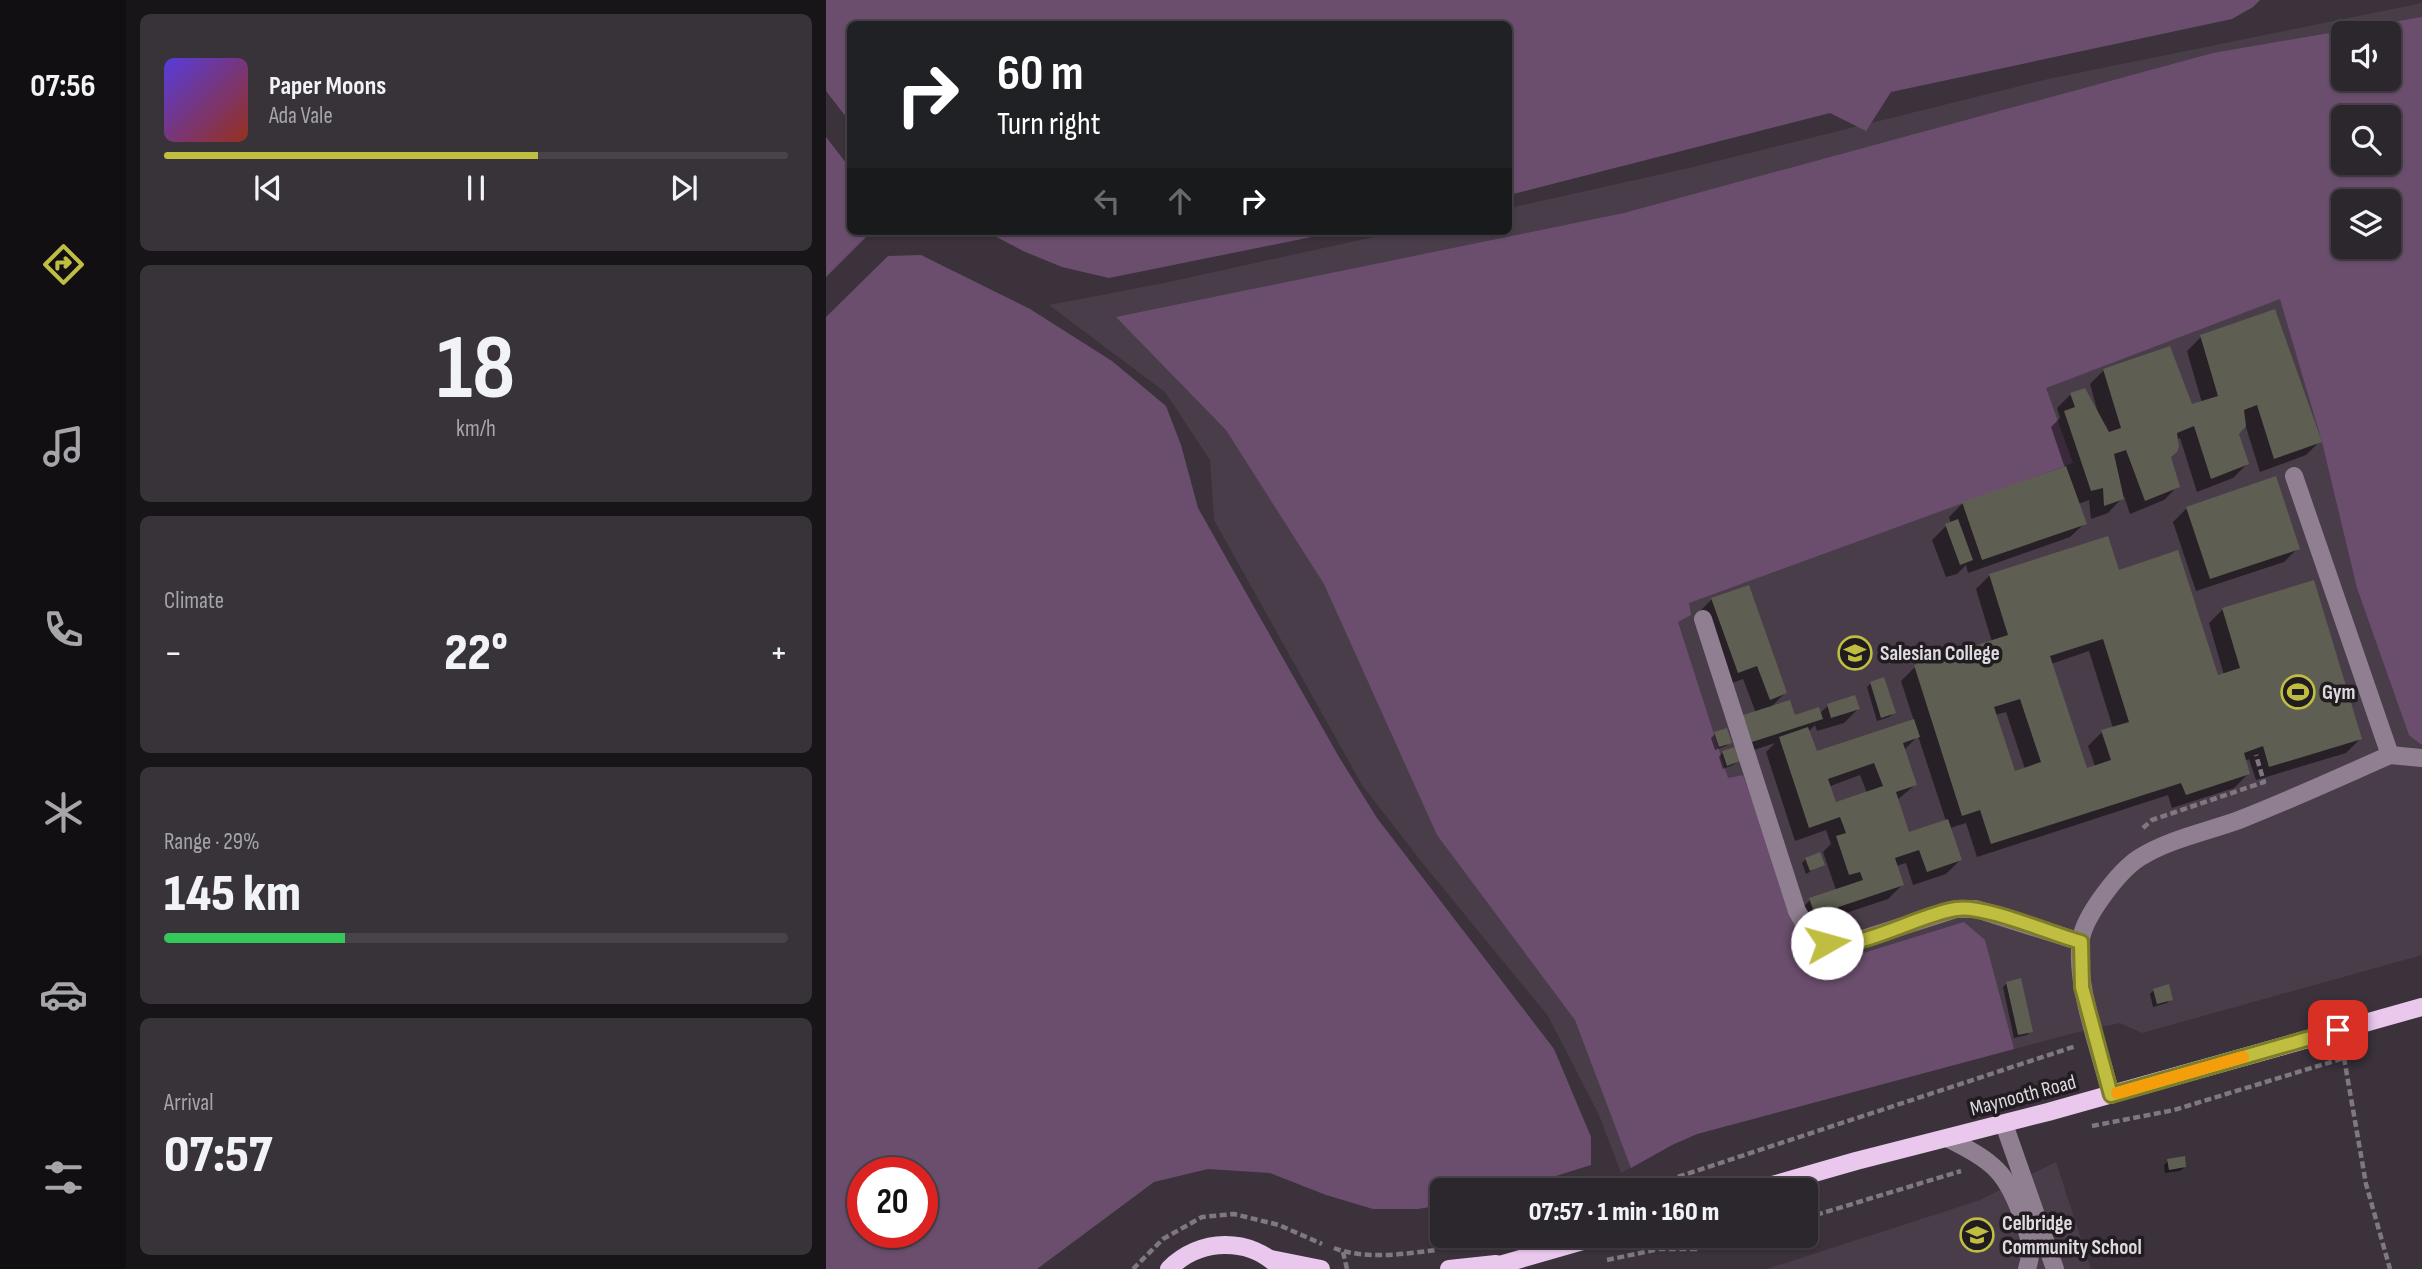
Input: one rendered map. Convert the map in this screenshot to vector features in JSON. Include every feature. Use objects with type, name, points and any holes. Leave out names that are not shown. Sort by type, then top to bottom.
[{"type":"main road","name":"Maynooth Road","points":[[1795,1178],[2111,1095],[2422,1007]]},
{"type":"main road","points":[[1169,1269],[1181,1257],[1204,1246],[1232,1245],[1256,1251],[1276,1264],[1321,1269]]},
{"type":"main road","points":[[1448,1269],[1493,1266],[1557,1248]]},
{"type":"lane","points":[[2294,476],[2390,755]]},
{"type":"lane","points":[[1703,619],[1797,911],[1809,931],[1827,943],[1847,944],[1956,909],[1976,909],[2081,942]]},
{"type":"lane","points":[[2111,1095],[2082,987],[2081,942],[2084,929],[2095,909],[2115,881],[2138,859],[2175,842],[2240,819],[2390,755],[2422,758]]},
{"type":"lane","points":[[2004,1124],[2055,1269]]},
{"type":"lane","points":[[1947,1138],[1986,1160],[2004,1176],[2013,1190],[2031,1242],[2031,1257],[2027,1269]]},
{"type":"path","points":[[2338,1030],[2366,1184],[2390,1269]]},
{"type":"path","points":[[1674,1178],[2097,1039]]},
{"type":"path","points":[[2081,1128],[2174,1110],[2344,1058]]},
{"type":"path","points":[[1818,1214],[1955,1173],[1986,1160]]},
{"type":"path","points":[[1133,1269],[1163,1239],[1180,1228],[1202,1217],[1234,1214],[1279,1225],[1343,1252],[1380,1255],[1437,1250]]},
{"type":"path","points":[[1598,1262],[1659,1249],[1700,1248]]},
{"type":"path","points":[[1343,1252],[1347,1269]]},
{"type":"shaded area","points":[[826,0],[2260,0],[2232,19],[1891,92],[1866,131],[1830,113],[1512,194],[1512,21],[847,21],[847,118],[826,91]]},
{"type":"shaded area","name":"Salesian College","points":[[2422,3],[2422,955],[2142,1033],[2120,1023],[2070,1034],[1697,1134],[1621,1173],[1599,1115],[1548,1016],[1362,785],[1214,520],[1210,460],[1165,392],[1049,305],[1383,235],[1512,235],[1512,207],[1693,167],[2048,79],[2331,21],[2331,91],[2401,91],[2401,21],[2333,21]]},
{"type":"shaded area","points":[[2422,17],[2422,745],[2409,735],[2357,588],[2322,442],[2280,299],[2046,388],[2073,463],[1689,603],[1691,615],[1678,622],[1728,778],[1743,775],[1798,929],[1812,943],[1802,954],[1830,974],[1847,958],[1964,922],[1985,940],[2014,1049],[1697,1134],[1631,1168],[1575,1020],[1437,835],[1324,584],[1226,430],[1116,317],[1624,213],[2213,53],[2331,33],[2331,91],[2401,91],[2401,21],[2399,21]]},
{"type":"shaded area","points":[[826,137],[847,164],[847,235],[868,235],[826,277]]},
{"type":"shaded area","points":[[993,235],[1321,235],[1109,278],[1062,267]]},
{"type":"shaded area","points":[[921,255],[1030,309],[1112,361],[1166,406],[1181,445],[1198,508],[1339,757],[1377,818],[1554,1049],[1591,1137],[1591,1165],[1549,1178],[1430,1178],[1430,1207],[1418,1209],[1373,1209],[1326,1195],[1270,1173],[1208,1169],[1154,1182],[1037,1269],[826,1269],[826,317],[888,256]]},
{"type":"shaded area","name":"Celbridge Community School","points":[[2056,1162],[2091,1269],[1767,1269],[1980,1200]]},
{"type":"building","points":[[2275,309],[2322,442],[2274,459],[2257,405],[2244,410],[2246,426],[2239,434],[2249,464],[2211,479],[2194,426],[2177,433],[2179,447],[2171,457],[2180,487],[2145,501],[2126,450],[2114,454],[2124,499],[2104,506],[2103,488],[2091,491],[2064,411],[2075,407],[2070,393],[2085,388],[2109,432],[2121,428],[2103,369],[2170,346],[2192,404],[2218,396],[2200,335]]},
{"type":"building","points":[[2066,466],[2087,524],[1982,560],[1962,502]]},
{"type":"building","points":[[2276,476],[2300,549],[2210,579],[2186,507]]},
{"type":"building","points":[[1958,519],[1973,560],[1960,565],[1945,524]]},
{"type":"building","points":[[2108,536],[2119,570],[2178,550],[2218,675],[2240,668],[2222,608],[2314,580],[2362,739],[2269,767],[2263,746],[2244,753],[2250,774],[2186,795],[2181,783],[1991,844],[1980,810],[1962,816],[1914,665],[2008,635],[1989,574]],"holes":[[[2103,639],[2129,722],[2101,730],[2111,760],[2087,768],[2050,656]],[[2020,699],[2041,762],[2015,771],[1994,707]]]},
{"type":"building","points":[[1749,585],[1787,693],[1770,700],[1757,666],[1738,673],[1711,598]]},
{"type":"building","points":[[1884,677],[1896,713],[1881,718],[1870,682]]},
{"type":"building","points":[[1855,695],[1860,709],[1831,718],[1827,704]]},
{"type":"building","points":[[1790,700],[1795,715],[1819,707],[1823,719],[1752,742],[1743,715]]},
{"type":"building","points":[[1914,719],[1920,737],[1903,743],[1917,785],[1896,792],[1909,832],[1948,819],[1962,860],[1927,872],[1919,850],[1895,858],[1904,885],[1815,915],[1809,898],[1863,880],[1860,872],[1849,875],[1836,836],[1846,833],[1840,817],[1809,828],[1779,737],[1808,727],[1817,751]],"holes":[[[1874,763],[1883,786],[1836,802],[1828,779]]]},
{"type":"building","points":[[1727,728],[1732,743],[1719,747],[1714,732]]},
{"type":"building","points":[[1735,747],[1740,761],[1727,766],[1722,751]]},
{"type":"building","points":[[1820,852],[1825,865],[1810,871],[1805,858]]},
{"type":"building","points":[[2021,978],[2033,1032],[2018,1035],[2006,982]]},
{"type":"building","points":[[2169,984],[2173,1000],[2157,1004],[2153,989]]},
{"type":"building","points":[[2185,1156],[2186,1167],[2169,1170],[2167,1159]]},
{"type":"slow traffic","points":[[2117,1093],[2243,1057]]},
{"type":"place","name":"Salesian College","points":[[1855,653]]},
{"type":"place","name":"Gym","points":[[2298,692]]},
{"type":"place","name":"Celbridge Community School","points":[[1977,1235]]},
{"type":"route","points":[[1827,943],[1847,944],[1956,909],[1976,909],[2081,942],[2082,987],[2111,1095],[2338,1030]]}]
